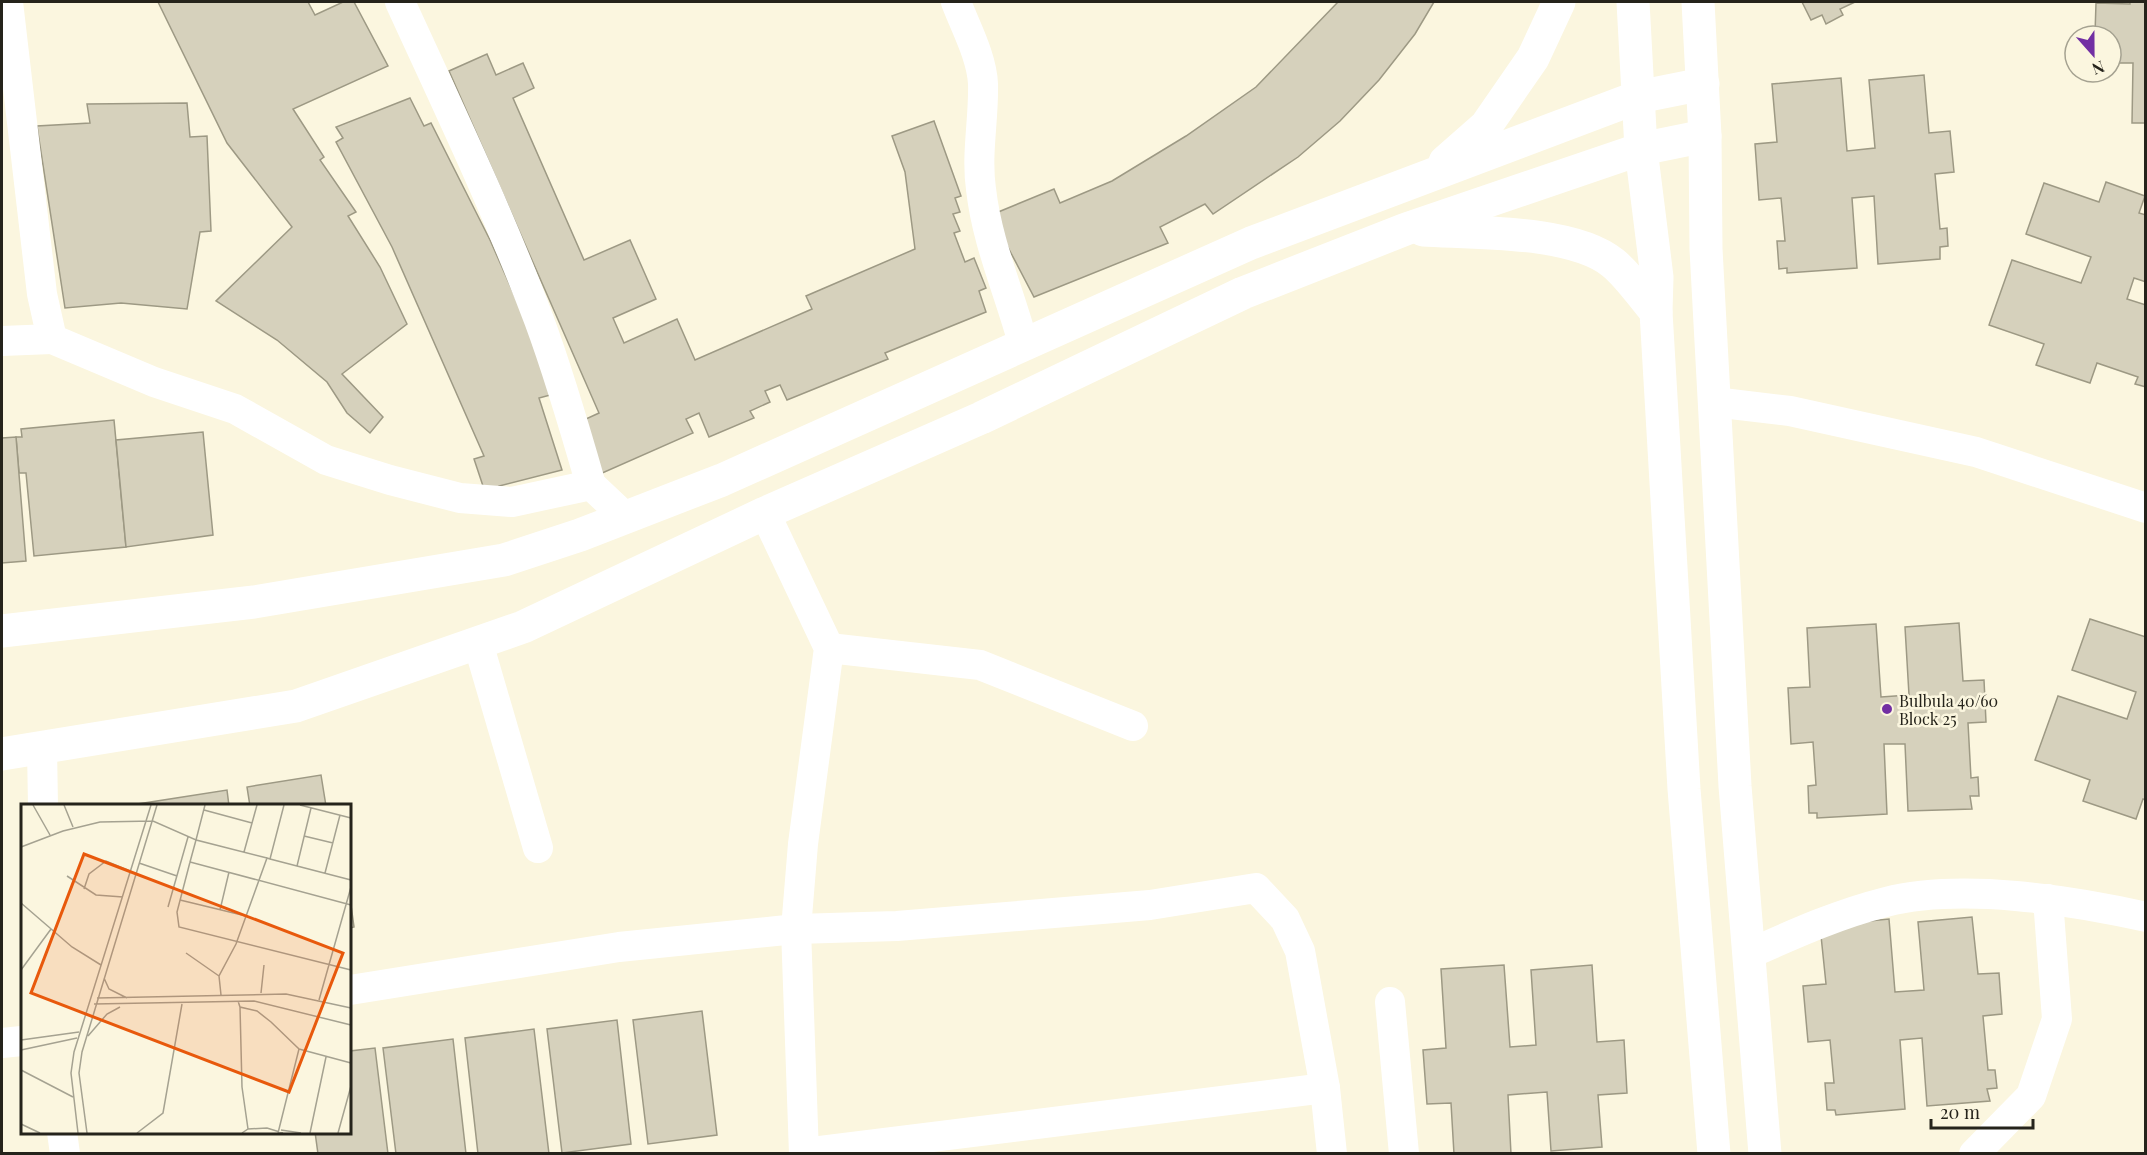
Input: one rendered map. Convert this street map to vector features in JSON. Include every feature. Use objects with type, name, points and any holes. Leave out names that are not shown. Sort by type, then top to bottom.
[{"type":"main road","points":[[1431,175],[1486,126],[1533,58],[1559,2]]},
{"type":"main road","points":[[1633,2],[1641,149],[1657,277],[1656,312],[1684,789],[1714,1154]]},
{"type":"main road","points":[[1698,2],[1705,136],[1706,249],[1735,786],[1765,1154]]},
{"type":"main road","points":[[2,631],[254,602],[504,560],[722,480],[1023,343],[1251,243],[1638,97],[1703,84]]},
{"type":"main road","points":[[2,754],[296,706],[523,627],[765,513],[981,418],[1243,294],[1406,229],[1641,149],[1705,136]]},
{"type":"main road","points":[[1406,229],[1540,237],[1588,249],[1613,262],[1656,312]]},
{"type":"street","points":[[8,2],[42,294],[52,339]]},
{"type":"street","points":[[400,2],[477,171],[538,318],[565,394],[591,485],[625,517]]},
{"type":"street","points":[[956,2],[983,81],[979,162],[981,190],[996,266],[1010,294],[1023,343]]},
{"type":"street","points":[[2,341],[52,339],[154,382],[235,409],[326,460],[460,498],[512,502],[591,485]]},
{"type":"street","points":[[1714,402],[1790,411],[1976,452],[2145,508]]},
{"type":"street","points":[[765,513],[829,648],[803,844],[796,930],[804,1153],[1011,1141],[1325,1088]]},
{"type":"street","points":[[478,643],[538,848]]},
{"type":"street","points":[[829,648],[980,665],[1132,726]]},
{"type":"street","points":[[42,748],[43,804]]},
{"type":"street","points":[[351,990],[619,947],[796,930],[897,926],[1150,905],[1256,888],[1285,919],[1300,951],[1325,1088],[1332,1154]]},
{"type":"street","points":[[1749,954],[1822,921],[1888,901],[1947,894],[2048,899],[2104,907],[2145,917]]},
{"type":"street","points":[[1974,1154],[2031,1096],[2057,1019],[2048,899]]},
{"type":"street","points":[[1390,1002],[1404,1154]]},
{"type":"street","points":[[2,1043],[21,1041]]},
{"type":"street","points":[[62,1134],[65,1154]]},
{"type":"building","points":[[158,2],[308,2],[315,15],[343,2],[354,2],[388,66],[293,109],[324,157],[320,160],[356,212],[348,216],[380,267],[407,324],[342,374],[383,417],[370,433],[347,413],[327,382],[277,340],[216,301],[292,227],[227,143]]},
{"type":"building","points":[[1338,2],[1434,2],[1415,34],[1379,80],[1340,121],[1298,157],[1213,214],[1205,204],[1160,227],[1168,243],[1034,297],[991,215],[1054,189],[1060,203],[1112,181],[1186,136],[1256,87]]},
{"type":"building","points":[[1802,2],[1855,2],[1840,9],[1843,15],[1826,24],[1822,15],[1811,20]]},
{"type":"building","points":[[2130,2],[2146,2],[2146,123],[2132,123],[2133,63],[2123,63],[2123,24],[2095,24],[2096,3],[2130,4]]},
{"type":"building","points":[[487,54],[496,75],[523,63],[534,88],[513,98],[584,260],[630,240],[656,299],[613,318],[624,343],[677,319],[695,360],[812,309],[806,296],[915,249],[905,172],[892,136],[934,121],[961,196],[955,198],[960,212],[953,214],[960,231],[954,233],[965,262],[974,258],[986,288],[979,291],[986,312],[885,353],[888,359],[787,400],[780,385],[765,391],[770,402],[750,411],[754,418],[709,437],[699,413],[686,419],[693,433],[600,474],[577,423],[599,413],[449,71]]},
{"type":"building","points":[[1924,75],[1929,133],[1950,131],[1954,172],[1935,174],[1940,229],[1947,228],[1948,246],[1940,247],[1940,259],[1878,264],[1874,196],[1852,198],[1857,268],[1787,273],[1787,268],[1779,269],[1777,241],[1785,241],[1781,198],[1759,200],[1755,144],[1777,142],[1772,84],[1841,78],[1847,151],[1875,148],[1869,80]]},
{"type":"building","points":[[410,98],[424,126],[431,123],[490,240],[541,355],[554,394],[539,398],[562,470],[499,486],[500,491],[486,495],[474,459],[484,456],[392,247],[336,142],[343,138],[336,127]]},
{"type":"building","points":[[187,103],[190,137],[207,136],[211,231],[200,232],[187,309],[121,303],[65,308],[37,126],[90,123],[87,104]]},
{"type":"building","points":[[2106,182],[2145,196],[2139,213],[2146,215],[2146,282],[2134,278],[2127,299],[2146,305],[2146,387],[2135,384],[2138,377],[2097,363],[2090,383],[2036,365],[2044,344],[1989,325],[2012,260],[2081,283],[2091,257],[2026,234],[2044,183],[2099,202]]},
{"type":"building","points":[[114,420],[126,547],[34,556],[26,473],[19,473],[16,437],[22,437],[21,429]]},
{"type":"building","points":[[203,432],[213,535],[126,547],[116,440]]},
{"type":"building","points":[[16,437],[26,561],[2,563],[2,438]]},
{"type":"building","points":[[2090,619],[2146,637],[2146,800],[2143,799],[2136,819],[2083,801],[2090,780],[2035,760],[2058,696],[2127,719],[2136,692],[2072,670]]},
{"type":"building","name":"Bulbula 40/60 Block 25","points":[[1959,623],[1963,681],[1984,680],[1986,722],[1968,723],[1971,778],[1978,777],[1979,796],[1970,796],[1972,809],[1908,811],[1905,744],[1884,744],[1887,814],[1817,818],[1817,813],[1809,813],[1808,786],[1816,785],[1813,742],[1791,744],[1788,688],[1810,687],[1807,628],[1876,624],[1881,697],[1909,695],[1905,627]]},
{"type":"building","points":[[321,775],[326,804],[250,804],[247,787]]},
{"type":"building","points":[[227,790],[229,804],[138,804]]},
{"type":"building","points":[[351,905],[354,927],[351,928]]},
{"type":"building","points":[[1972,917],[1978,974],[1999,973],[2002,1014],[1983,1016],[1988,1070],[1995,1070],[1997,1088],[1987,1089],[1990,1101],[1927,1106],[1922,1038],[1900,1040],[1905,1109],[1836,1115],[1835,1110],[1827,1110],[1825,1083],[1834,1083],[1830,1040],[1808,1042],[1803,986],[1826,984],[1820,926],[1889,919],[1895,992],[1924,990],[1918,922]]},
{"type":"building","points":[[1504,965],[1510,1047],[1536,1045],[1531,970],[1592,965],[1597,1042],[1624,1040],[1627,1093],[1598,1095],[1602,1147],[1551,1151],[1547,1092],[1508,1095],[1511,1154],[1454,1154],[1451,1103],[1427,1104],[1423,1050],[1446,1048],[1441,969]]},
{"type":"building","points":[[702,1011],[717,1135],[648,1144],[633,1020]]},
{"type":"building","points":[[617,1020],[631,1144],[562,1153],[547,1029]]},
{"type":"building","points":[[534,1029],[549,1154],[478,1154],[465,1038]]},
{"type":"building","points":[[453,1039],[466,1154],[396,1154],[383,1048]]},
{"type":"building","points":[[375,1048],[388,1154],[318,1154],[315,1134],[351,1134],[351,1051]]},
{"type":"place","name":"Bulbula 40/60 Block 25","points":[[1887,709]]}]
